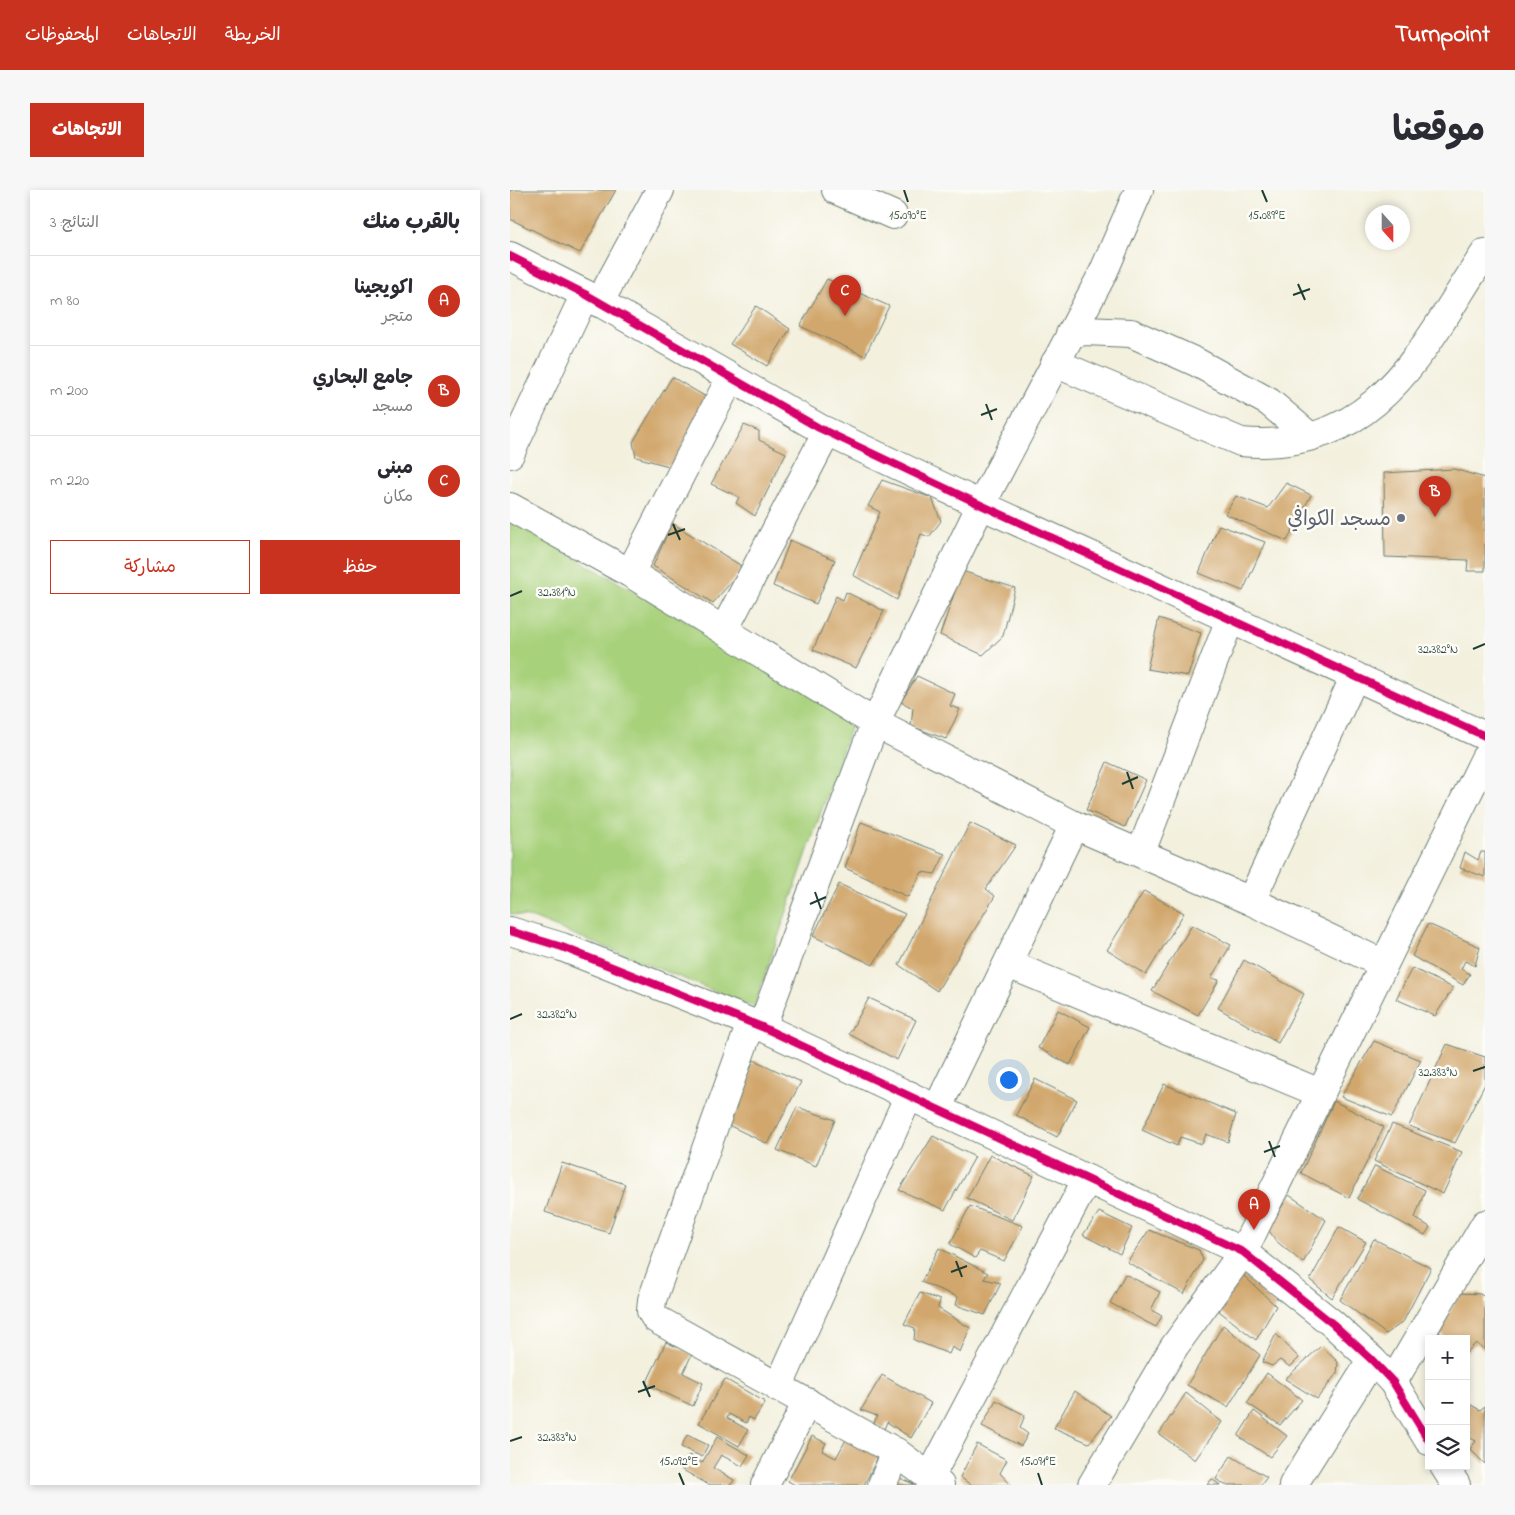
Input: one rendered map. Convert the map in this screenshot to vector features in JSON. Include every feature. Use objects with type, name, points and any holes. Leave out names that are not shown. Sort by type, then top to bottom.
[{"type":"street","points":[[510,454],[518,416],[660,190]]},
{"type":"street","points":[[836,190],[893,215]]},
{"type":"street","points":[[1087,1180],[935,1482],[896,1452],[808,1402],[778,1388],[656,1318],[651,1311],[652,1300],[756,1025],[874,723],[981,505],[1103,273],[1139,190]]},
{"type":"street","points":[[1055,362],[1241,442],[1278,442],[1308,436],[1352,420],[1372,406],[1399,382],[1434,333],[1485,253]]},
{"type":"street","points":[[510,256],[592,299],[826,432],[1485,736]]},
{"type":"street","points":[[1070,334],[1085,331],[1131,333],[1196,362],[1269,402],[1308,436]]},
{"type":"street","points":[[630,573],[730,379]]},
{"type":"street","points":[[724,630],[826,432]]},
{"type":"street","points":[[510,507],[630,573],[874,723],[1074,825],[1141,852],[1251,901],[1383,964]]},
{"type":"street","points":[[1141,852],[1230,619]]},
{"type":"street","points":[[1251,901],[1355,676]]},
{"type":"street","points":[[1092,1485],[1174,1347],[1243,1252],[1485,758]]},
{"type":"street","points":[[937,1109],[1074,825]]},
{"type":"street","points":[[510,931],[562,946],[756,1025],[909,1094],[1087,1180],[1243,1252],[1334,1324],[1372,1360],[1393,1382],[1425,1434]]},
{"type":"street","points":[[1008,964],[1320,1093]]},
{"type":"street","points":[[778,1388],[909,1094]]},
{"type":"street","points":[[1393,1382],[1475,1266],[1485,1224]]},
{"type":"street","points":[[1293,1485],[1372,1360]]},
{"type":"street","points":[[765,1485],[808,1402]]},
{"type":"street","points":[[882,1485],[896,1452]]},
{"type":"street","points":[[1447,1470],[1456,1485]]},
{"type":"green space","points":[[510,521],[854,716],[754,1007],[533,918],[510,914]]},
{"type":"building","points":[[510,190],[616,190],[580,253],[510,219]]},
{"type":"building","points":[[827,279],[889,306],[865,356],[800,326]]},
{"type":"building","points":[[756,306],[790,329],[767,366],[730,344]]},
{"type":"building","points":[[672,377],[708,398],[672,467],[636,457],[633,442]]},
{"type":"building","points":[[744,425],[759,431],[759,440],[786,453],[755,516],[736,503],[739,497],[711,484]]},
{"type":"building","points":[[1454,469],[1485,478],[1485,571],[1467,571],[1468,560],[1385,557],[1384,473]]},
{"type":"building","points":[[882,480],[932,498],[941,521],[929,537],[921,534],[897,600],[853,575],[880,512],[868,506]]},
{"type":"building","points":[[1286,483],[1311,495],[1287,541],[1225,514],[1236,496],[1268,508]]},
{"type":"building","points":[[672,523],[740,565],[740,572],[713,603],[653,566]]},
{"type":"building","points":[[1219,525],[1265,542],[1243,591],[1199,573]]},
{"type":"building","points":[[790,540],[835,560],[816,604],[773,586]]},
{"type":"building","points":[[962,571],[1015,588],[1003,636],[983,655],[940,635]]},
{"type":"building","points":[[846,592],[884,611],[856,668],[813,650],[836,596],[843,600]]},
{"type":"building","points":[[1159,618],[1201,633],[1188,676],[1147,669]]},
{"type":"building","points":[[917,676],[955,694],[950,706],[960,709],[946,739],[911,726],[913,708],[901,702]]},
{"type":"building","points":[[1107,762],[1146,780],[1125,827],[1086,810]]},
{"type":"building","points":[[861,822],[945,854],[935,874],[922,872],[908,897],[845,868]]},
{"type":"building","points":[[970,823],[1016,845],[986,889],[995,896],[937,991],[899,965]]},
{"type":"building","points":[[1465,852],[1478,860],[1481,852],[1485,852],[1485,877],[1460,868]]},
{"type":"building","points":[[839,884],[905,914],[873,965],[813,936]]},
{"type":"building","points":[[1144,891],[1184,913],[1146,975],[1107,950]]},
{"type":"building","points":[[1428,924],[1480,947],[1475,966],[1465,961],[1461,969],[1470,974],[1463,985],[1412,956]]},
{"type":"building","points":[[1192,925],[1231,945],[1211,978],[1219,980],[1198,1015],[1152,991]]},
{"type":"building","points":[[1244,960],[1304,994],[1278,1043],[1218,1008]]},
{"type":"building","points":[[1412,968],[1453,988],[1435,1016],[1396,999]]},
{"type":"building","points":[[869,998],[916,1020],[897,1060],[849,1034]]},
{"type":"building","points":[[1058,1010],[1090,1027],[1070,1065],[1038,1048]]},
{"type":"building","points":[[1374,1041],[1421,1060],[1392,1117],[1341,1097]]},
{"type":"building","points":[[1447,1044],[1485,1057],[1485,1084],[1455,1143],[1409,1126]]},
{"type":"building","points":[[754,1060],[801,1082],[768,1144],[724,1123]]},
{"type":"building","points":[[1035,1079],[1077,1100],[1057,1137],[1016,1115]]},
{"type":"building","points":[[1164,1084],[1236,1114],[1228,1142],[1206,1134],[1202,1144],[1180,1137],[1177,1146],[1142,1130]]},
{"type":"building","points":[[1334,1101],[1384,1127],[1349,1198],[1301,1173]]},
{"type":"building","points":[[797,1107],[835,1120],[816,1166],[777,1150]]},
{"type":"building","points":[[1392,1124],[1462,1152],[1443,1194],[1374,1161]]},
{"type":"building","points":[[933,1136],[975,1157],[945,1210],[899,1190]]},
{"type":"building","points":[[990,1155],[1034,1176],[1012,1220],[967,1198]]},
{"type":"building","points":[[562,1163],[625,1184],[609,1233],[545,1212]]},
{"type":"building","points":[[1375,1166],[1425,1190],[1415,1218],[1430,1227],[1425,1235],[1357,1199]]},
{"type":"building","points":[[1289,1195],[1326,1220],[1303,1263],[1276,1241],[1268,1229]]},
{"type":"building","points":[[970,1206],[1023,1226],[1004,1261],[980,1251],[975,1258],[950,1244]]},
{"type":"building","points":[[1099,1212],[1132,1228],[1120,1254],[1083,1235]]},
{"type":"building","points":[[1339,1227],[1366,1242],[1332,1298],[1310,1280]]},
{"type":"building","points":[[1149,1230],[1199,1250],[1203,1260],[1184,1294],[1127,1262]]},
{"type":"building","points":[[1374,1239],[1431,1268],[1403,1322],[1386,1334],[1340,1300]]},
{"type":"building","points":[[939,1248],[988,1273],[984,1279],[1001,1283],[985,1315],[956,1305],[958,1297],[921,1282]]},
{"type":"building","points":[[1125,1274],[1160,1292],[1151,1310],[1162,1316],[1156,1327],[1110,1303]]},
{"type":"building","points":[[1243,1275],[1276,1306],[1256,1340],[1219,1311]]},
{"type":"building","points":[[920,1293],[940,1300],[938,1308],[970,1328],[960,1352],[952,1347],[949,1354],[914,1340],[915,1328],[904,1324]]},
{"type":"building","points":[[1460,1293],[1480,1294],[1485,1297],[1485,1350],[1476,1343],[1470,1349],[1470,1335],[1442,1335],[1439,1332]]},
{"type":"building","points":[[1223,1325],[1260,1355],[1228,1407],[1187,1385]]},
{"type":"building","points":[[1276,1334],[1299,1358],[1290,1367],[1280,1360],[1272,1366],[1262,1362]]},
{"type":"building","points":[[666,1342],[692,1354],[683,1373],[703,1383],[693,1406],[646,1384]]},
{"type":"building","points":[[1321,1346],[1338,1362],[1337,1373],[1317,1399],[1285,1379]]},
{"type":"building","points":[[1267,1373],[1302,1400],[1280,1425],[1247,1403]]},
{"type":"building","points":[[882,1375],[931,1403],[911,1438],[887,1422],[884,1429],[874,1423],[877,1416],[861,1410]]},
{"type":"building","points":[[725,1379],[765,1402],[754,1420],[749,1417],[746,1423],[729,1414],[727,1418],[748,1430],[739,1446],[699,1423]]},
{"type":"building","points":[[1075,1391],[1111,1416],[1089,1443],[1054,1428]]},
{"type":"building","points":[[1186,1393],[1222,1422],[1195,1460],[1159,1434]]},
{"type":"building","points":[[996,1400],[1025,1415],[1020,1428],[1028,1434],[1021,1446],[982,1426]]},
{"type":"building","points":[[1470,1404],[1480,1410],[1485,1406],[1485,1464],[1470,1449],[1476,1441],[1470,1438]]},
{"type":"building","points":[[1254,1411],[1287,1436],[1270,1457],[1238,1436]]},
{"type":"building","points":[[687,1435],[708,1445],[702,1457],[681,1447]]},
{"type":"building","points":[[812,1436],[826,1443],[822,1451],[836,1458],[847,1438],[879,1455],[864,1485],[795,1485],[788,1481]]},
{"type":"building","points":[[717,1437],[749,1455],[742,1466],[721,1455],[713,1468],[734,1480],[731,1485],[709,1485],[681,1469],[689,1455],[702,1463]]},
{"type":"building","points":[[977,1444],[1007,1460],[1000,1473],[1011,1485],[971,1485],[960,1477]]},
{"type":"building","points":[[1231,1456],[1267,1477],[1261,1485],[1225,1485],[1216,1479]]},
{"type":"building","points":[[892,1475],[916,1485],[888,1485]]},
{"type":"building","points":[[1212,1479],[1220,1485],[1207,1485]]},
{"type":"cycle path","points":[[510,256],[585,294],[819,428],[981,505],[1485,736]]},
{"type":"cycle path","points":[[510,931],[562,947],[762,1027],[1243,1252],[1333,1324],[1372,1360],[1393,1382],[1425,1434]]},
{"type":"place","name":"مبنى","points":[[845,316]]},
{"type":"place","name":"جامع البحاري","points":[[1435,517]]},
{"type":"place","name":"مسجد الكوافي","points":[[1401,518]]},
{"type":"place","name":"اكويجينا","points":[[1254,1230]]}]
